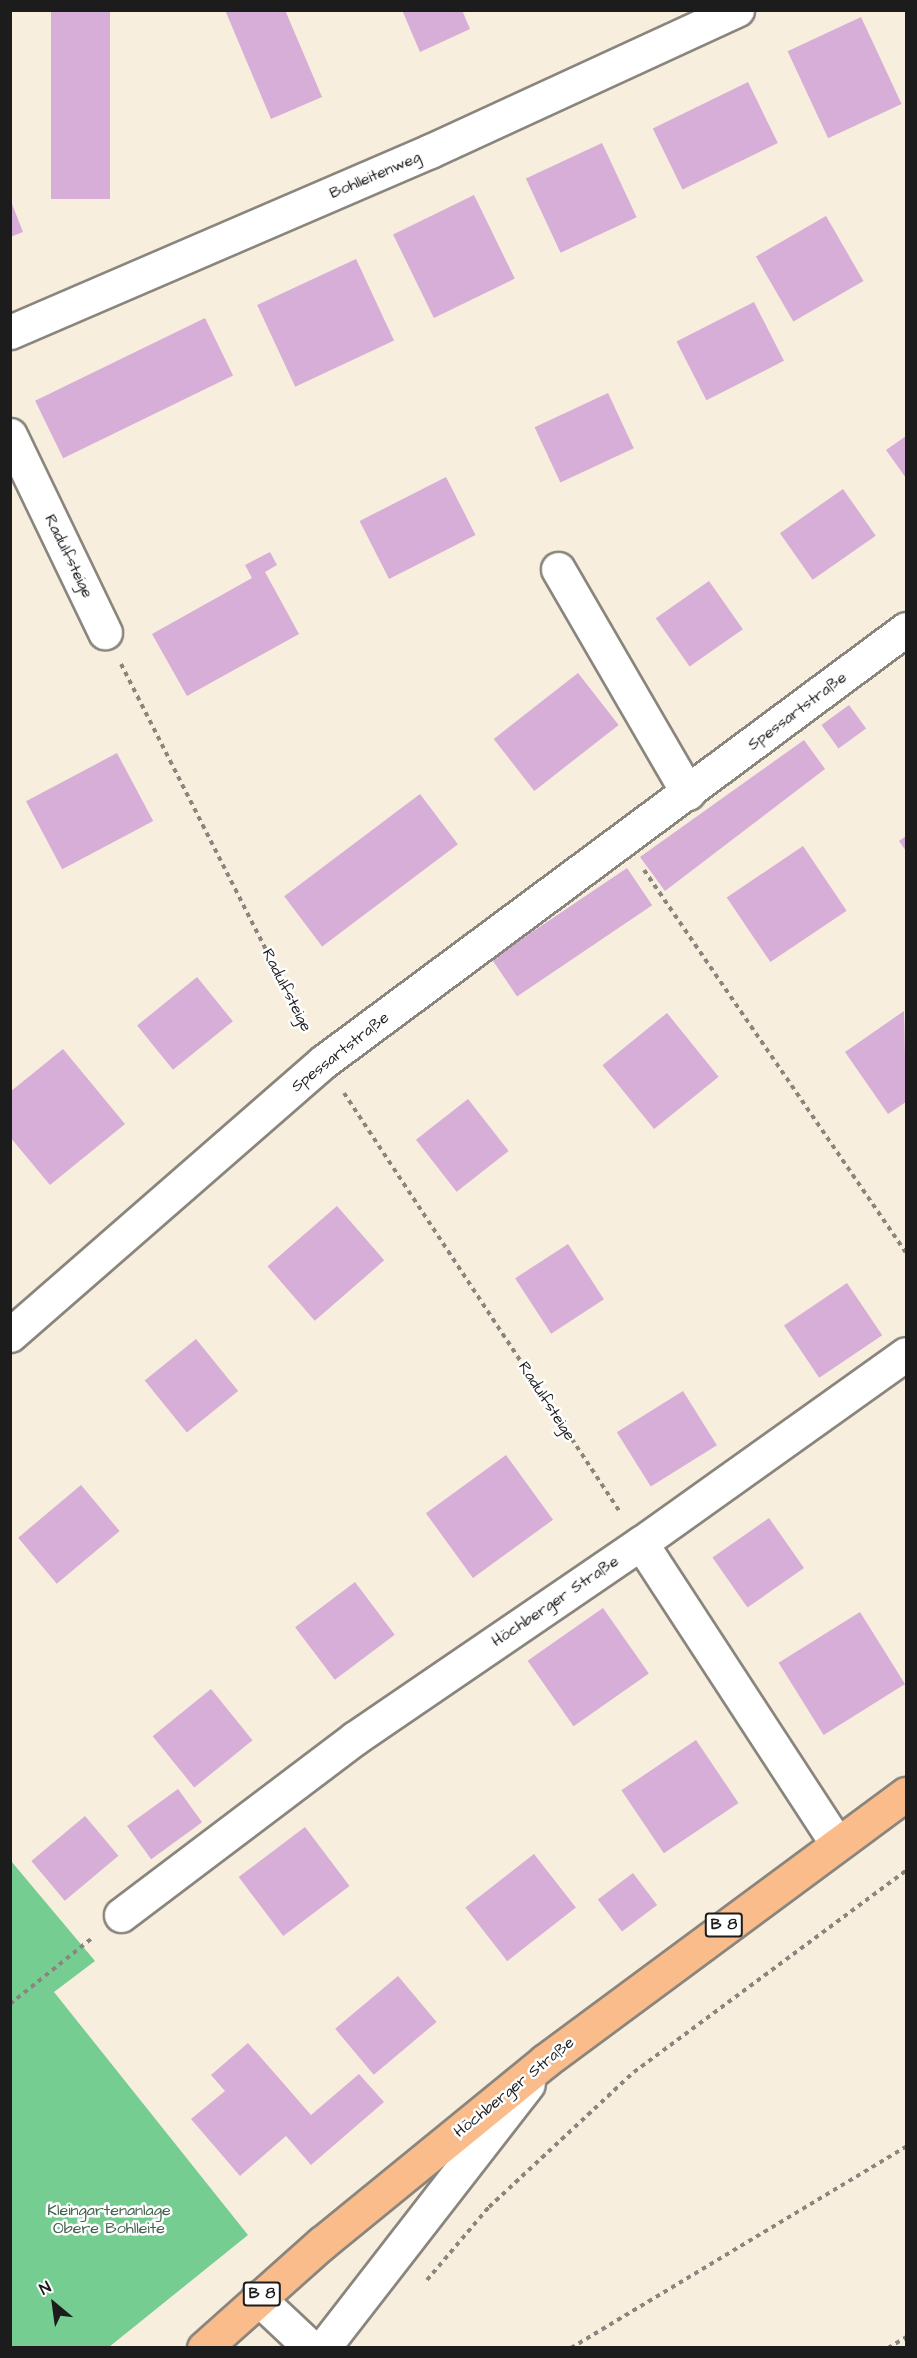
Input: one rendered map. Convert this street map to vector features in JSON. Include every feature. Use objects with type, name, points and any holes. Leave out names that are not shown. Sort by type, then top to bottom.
[{"type":"main road","name":"Höchberger Straße","points":[[204,2348],[258,2298],[545,2061],[836,1842],[906,1794]]},
{"type":"street","name":"Bohlleitenweg","points":[[10,332],[430,151],[737,10]]},
{"type":"street","name":"Radulfsteige","points":[[10,435],[105,632]]},
{"type":"street","points":[[558,569],[688,793]]},
{"type":"street","name":"Spessartstraße","points":[[10,1335],[323,1062],[624,841],[906,629]]},
{"type":"street","name":"Höchberger Straße","points":[[121,1915],[355,1738],[641,1543],[906,1354]]},
{"type":"street","points":[[641,1543],[836,1842]]},
{"type":"street","points":[[322,2348],[545,2061]]},
{"type":"street","points":[[258,2298],[310,2348]]},
{"type":"path","name":"Radulfsteige","points":[[105,632],[323,1062],[641,1543]]},
{"type":"path","points":[[624,841],[906,1252]]},
{"type":"path","points":[[423,2284],[489,2208],[634,2072],[906,1871]]},
{"type":"path","points":[[10,2004],[121,1915]]},
{"type":"path","points":[[571,2348],[906,2147]]},
{"type":"path","points":[[888,2348],[906,2337]]},
{"type":"green space","name":"Kleingartenanlage Obere Bohlleite","points":[[11,1861],[95,1961],[54,1992],[248,2235],[109,2347],[11,2347]]},
{"type":"building","points":[[51,10],[110,10],[110,199],[51,199]]},
{"type":"building","points":[[225,10],[285,10],[322,97],[271,119]]},
{"type":"building","points":[[402,10],[462,10],[470,29],[420,52]]},
{"type":"building","points":[[861,17],[902,104],[828,138],[788,51]]},
{"type":"building","points":[[748,82],[778,143],[683,190],[653,128]]},
{"type":"building","points":[[602,143],[637,217],[561,253],[526,178]]},
{"type":"building","points":[[474,195],[515,279],[434,318],[393,234]]},
{"type":"building","points":[[10,199],[23,232],[10,237]]},
{"type":"building","points":[[826,216],[864,281],[793,321],[756,256]]},
{"type":"building","points":[[356,259],[394,341],[295,387],[257,305]]},
{"type":"building","points":[[754,302],[784,361],[706,400],[676,341]]},
{"type":"building","points":[[205,318],[233,376],[63,458],[35,401]]},
{"type":"building","points":[[608,393],[634,448],[560,483],[535,427]]},
{"type":"building","points":[[906,436],[906,478],[886,450]]},
{"type":"building","points":[[446,477],[476,535],[389,579],[360,521]]},
{"type":"building","points":[[843,489],[876,536],[813,580],[780,533]]},
{"type":"building","points":[[270,552],[277,565],[265,572],[299,634],[187,696],[152,634],[252,578],[245,565]]},
{"type":"building","points":[[709,581],[743,629],[690,667],[656,618]]},
{"type":"building","points":[[578,673],[619,725],[534,791],[494,739]]},
{"type":"building","points":[[849,705],[866,728],[839,748],[821,725]]},
{"type":"building","points":[[804,740],[825,769],[665,891],[640,857]]},
{"type":"building","points":[[117,753],[153,821],[62,869],[26,801]]},
{"type":"building","points":[[420,794],[458,844],[322,947],[284,896]]},
{"type":"building","points":[[906,836],[906,851],[899,841]]},
{"type":"building","points":[[803,846],[847,911],[770,962],[727,897]]},
{"type":"building","points":[[627,868],[652,905],[517,996],[492,959]]},
{"type":"building","points":[[197,977],[233,1021],[173,1070],[137,1025]]},
{"type":"building","points":[[904,1011],[906,1102],[888,1114],[845,1052]]},
{"type":"building","points":[[667,1013],[719,1077],[654,1129],[602,1065]]},
{"type":"building","points":[[63,1049],[125,1124],[50,1185],[10,1137],[10,1092]]},
{"type":"building","points":[[468,1099],[509,1151],[457,1192],[416,1140]]},
{"type":"building","points":[[337,1206],[384,1260],[315,1321],[268,1266]]},
{"type":"building","points":[[568,1244],[604,1299],[551,1334],[515,1278]]},
{"type":"building","points":[[847,1283],[882,1335],[819,1378],[784,1325]]},
{"type":"building","points":[[196,1339],[238,1391],[187,1433],[145,1381]]},
{"type":"building","points":[[683,1391],[717,1445],[651,1487],[617,1432]]},
{"type":"building","points":[[506,1455],[553,1520],[473,1578],[426,1513]]},
{"type":"building","points":[[81,1485],[120,1531],[57,1584],[18,1538]]},
{"type":"building","points":[[769,1518],[804,1568],[747,1608],[712,1558]]},
{"type":"building","points":[[355,1582],[395,1635],[335,1680],[295,1627]]},
{"type":"building","points":[[603,1608],[649,1674],[574,1726],[528,1661]]},
{"type":"building","points":[[860,1612],[905,1684],[824,1735],[779,1663]]},
{"type":"building","points":[[211,1689],[253,1740],[194,1787],[153,1736]]},
{"type":"building","points":[[696,1740],[738,1803],[664,1853],[621,1790]]},
{"type":"building","points":[[178,1789],[202,1822],[151,1859],[127,1826]]},
{"type":"building","points":[[85,1816],[118,1856],[65,1901],[31,1861]]},
{"type":"building","points":[[305,1827],[350,1886],[283,1936],[239,1877]]},
{"type":"building","points":[[534,1854],[576,1908],[507,1961],[465,1908]]},
{"type":"building","points":[[633,1873],[657,1905],[622,1931],[598,1899]]},
{"type":"building","points":[[398,1976],[437,2022],[374,2075],[335,2029]]},
{"type":"building","points":[[248,2043],[311,2115],[359,2074],[384,2102],[311,2165],[286,2136],[240,2176],[191,2119],[225,2091],[211,2075]]}]
